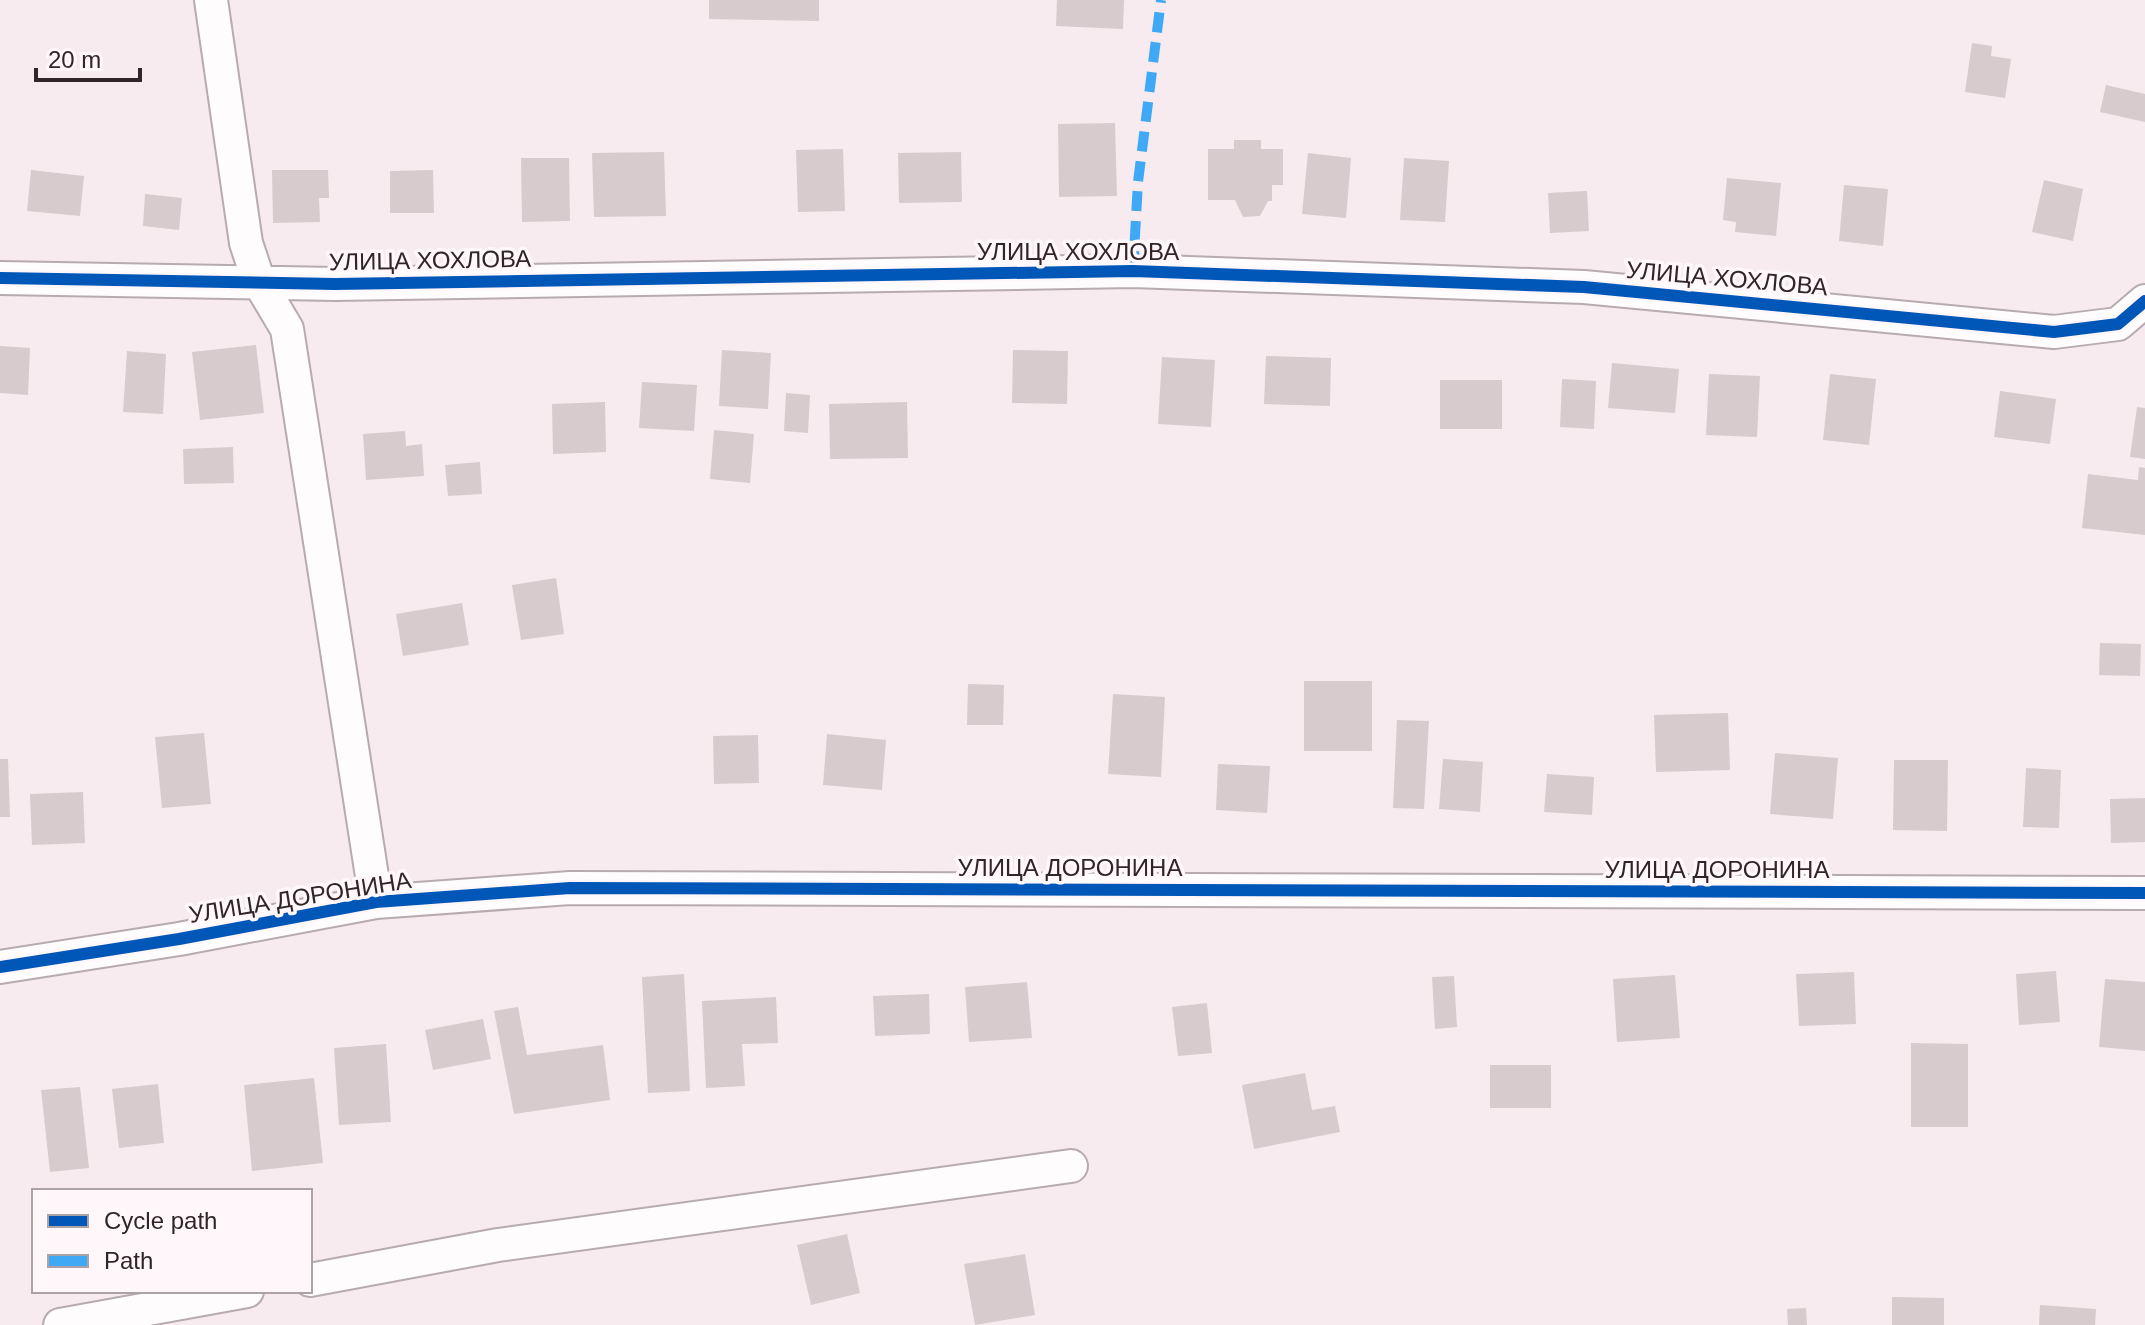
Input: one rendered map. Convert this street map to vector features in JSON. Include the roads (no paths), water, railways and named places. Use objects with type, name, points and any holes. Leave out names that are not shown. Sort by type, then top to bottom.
[{"type":"street","points":[[211,0],[246,243],[259,282],[287,329],[376,902]]},
{"type":"street","name":"УЛИЦА ХОХЛОВА","points":[[0,278],[259,282],[1148,271],[1584,287],[2054,332],[2118,324],[2145,301]]},
{"type":"street","name":"УЛИЦА ДОРОНИНА","points":[[0,967],[179,939],[376,902],[570,888],[2145,893]]},
{"type":"street","points":[[312,1280],[498,1245],[1071,1166]]},
{"type":"street","points":[[60,1325],[236,1293]]}]
